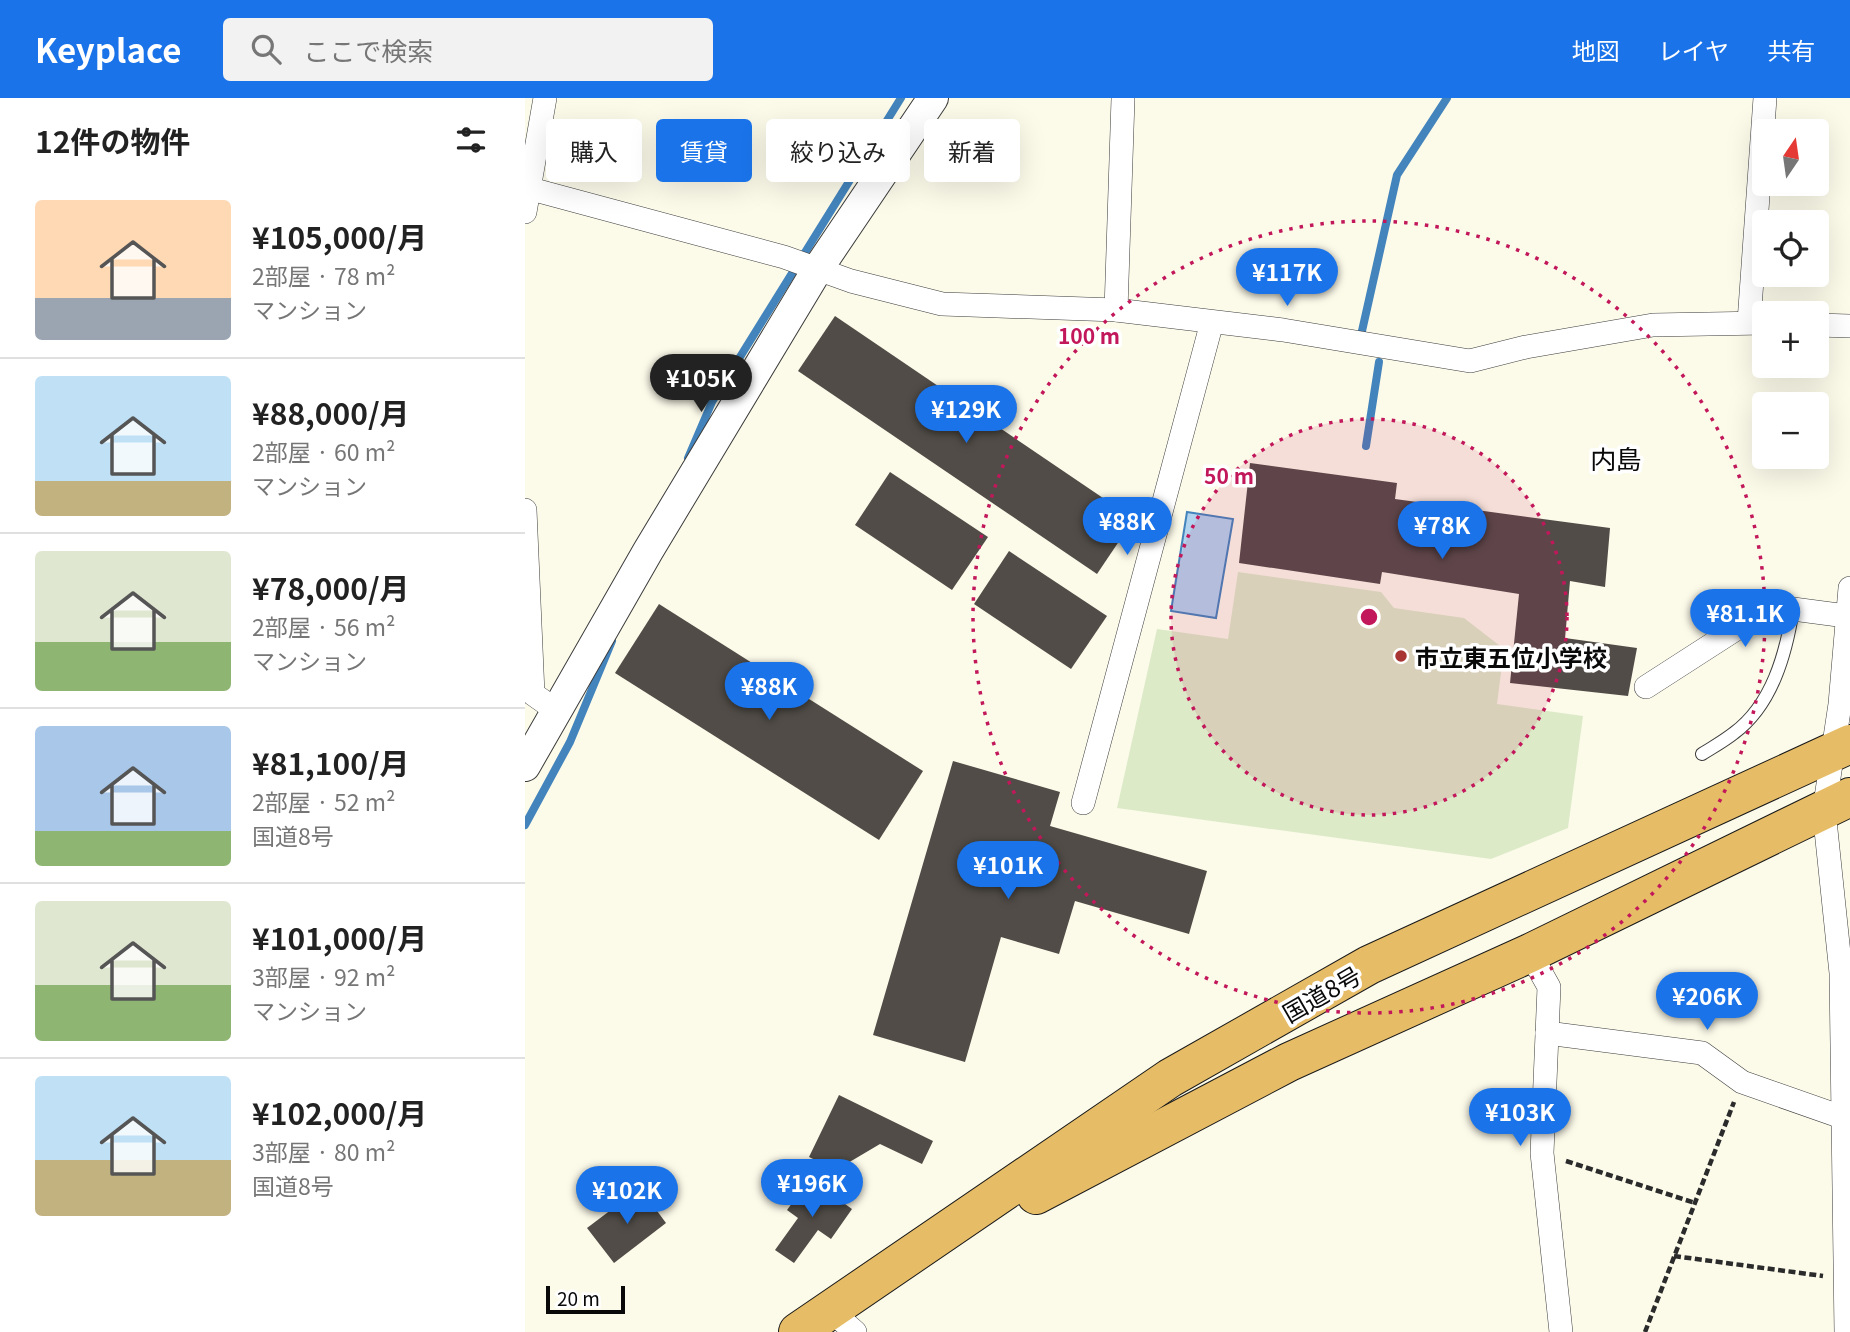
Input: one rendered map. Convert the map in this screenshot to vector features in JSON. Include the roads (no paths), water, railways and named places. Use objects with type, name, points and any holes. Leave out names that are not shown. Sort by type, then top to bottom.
[{"type":"highway","name":"国道8号","points":[[842,1321],[1170,1078],[1369,965],[1841,749]]},
{"type":"highway","name":"国道8号","points":[[798,1332],[842,1321],[1025,1201],[1289,1062],[1530,953],[1837,804]]},
{"type":"street","points":[[525,212],[545,98]]},
{"type":"street","points":[[525,766],[648,551],[817,270],[933,98]]},
{"type":"street","points":[[1758,301],[1765,98]]},
{"type":"street","points":[[1116,310],[1123,99]]},
{"type":"street","points":[[528,190],[784,257],[817,270],[942,304],[1116,310],[1283,330],[1470,361],[1526,347],[1653,324],[1752,323]]},
{"type":"street","points":[[1083,803],[1212,322]]},
{"type":"street","points":[[1829,325],[1850,326]]},
{"type":"street","points":[[525,510],[533,694],[558,711]]},
{"type":"street","points":[[1846,1332],[1845,974],[1837,804],[1841,749],[1840,704],[1850,588]]},
{"type":"street","points":[[1646,687],[1764,611],[1793,609],[1846,616]]},
{"type":"street","points":[[1530,953],[1549,987],[1542,1153],[1561,1332]]},
{"type":"street","points":[[1547,1033],[1702,1053],[1742,1082],[1846,1119]]},
{"type":"lane","points":[[1702,754],[1736,732],[1759,706],[1777,672],[1787,642],[1793,609]]},
{"type":"water","points":[[1187,512],[1233,519],[1216,618],[1171,611]]},
{"type":"waterway","points":[[688,458],[712,402],[901,98]]},
{"type":"waterway","points":[[1362,331],[1397,175],[1447,98]]},
{"type":"waterway","points":[[1366,446],[1379,362]]},
{"type":"waterway","points":[[525,825],[570,742],[612,641]]},
{"type":"place","name":"市立東五位小学校","points":[[1401,656]]},
{"type":"district","name":"内島","points":[[1616,457]]}]
